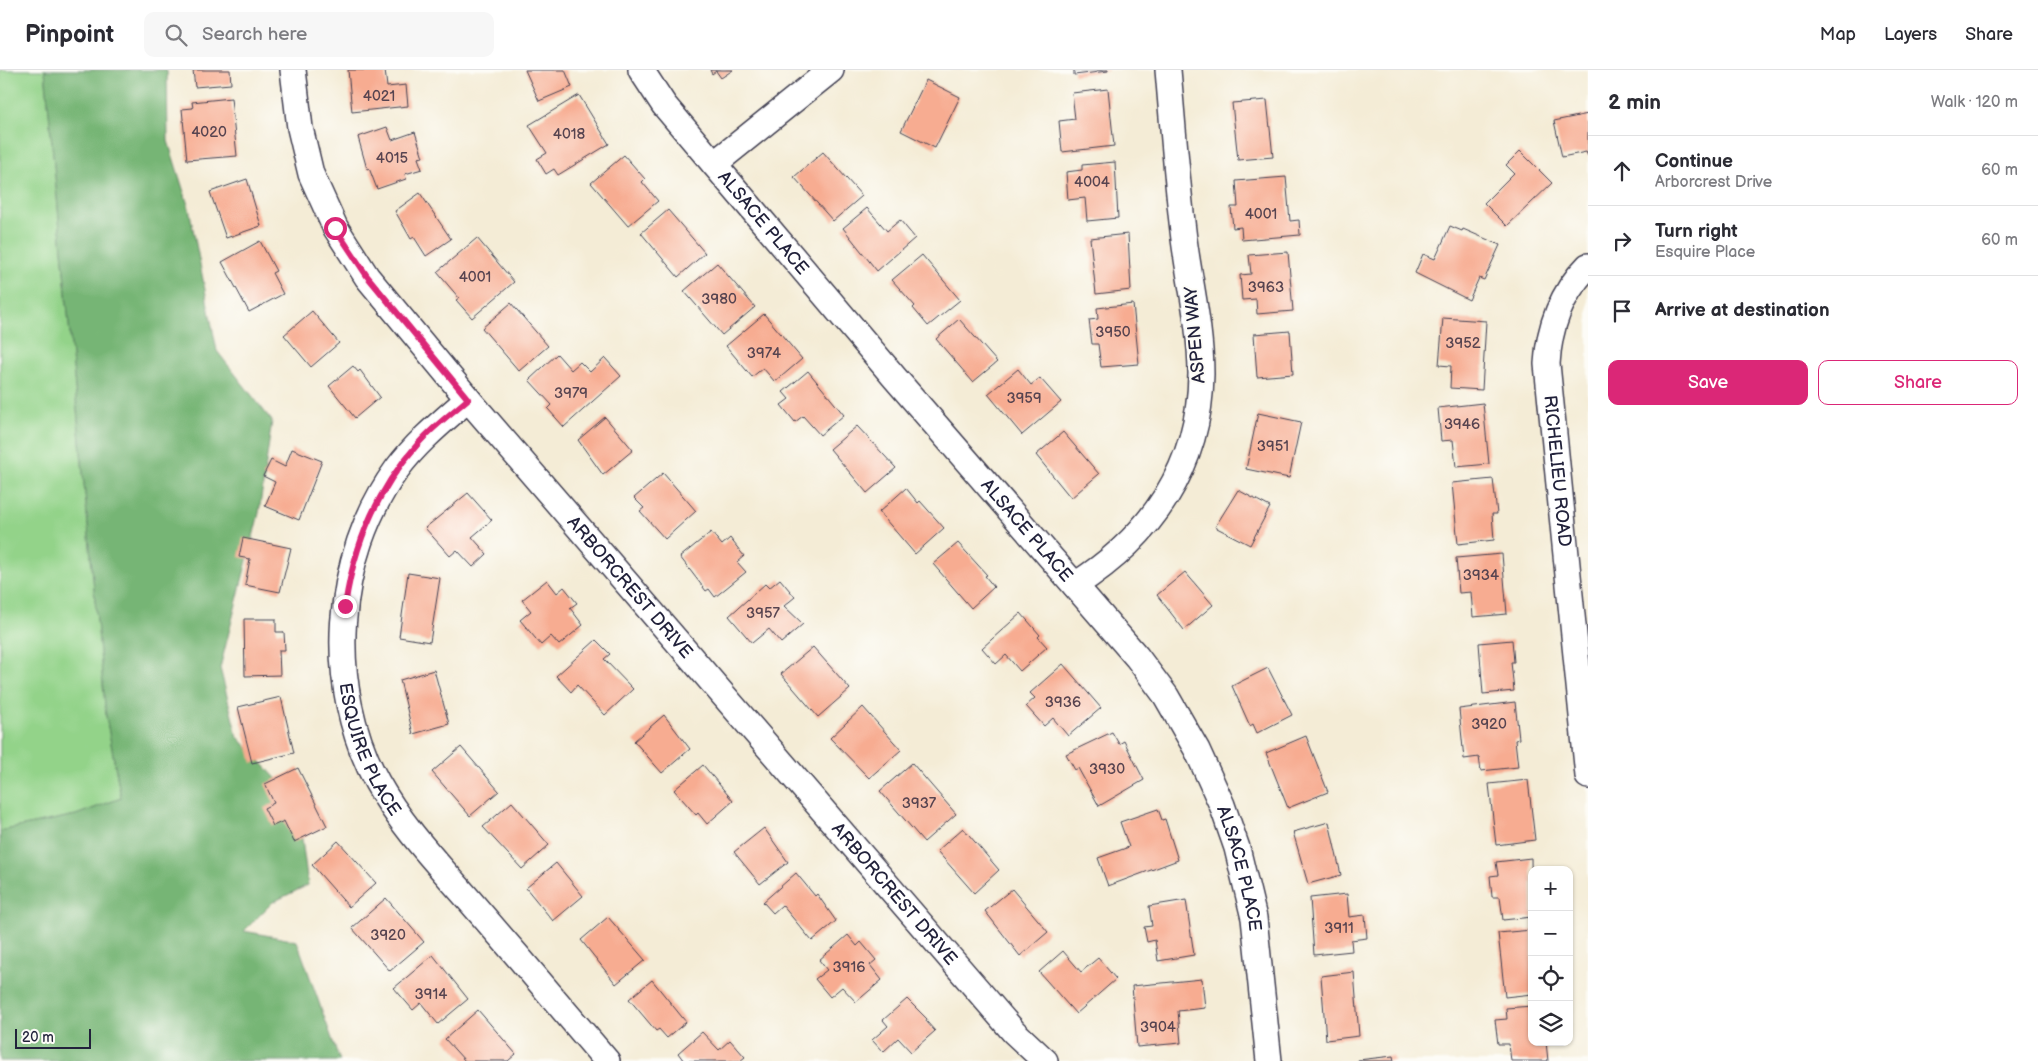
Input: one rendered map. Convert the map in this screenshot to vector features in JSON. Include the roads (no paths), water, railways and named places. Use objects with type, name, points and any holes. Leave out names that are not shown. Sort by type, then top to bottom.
[{"type":"street","name":"ARBORCREST DRIVE","points":[[292,70],[300,128],[308,162],[320,196],[335,228],[367,276],[468,399],[1014,1032],[1045,1061]]},
{"type":"street","name":"ALSACE PLACE","points":[[641,70],[664,105],[895,378],[1137,657],[1166,696],[1197,750],[1222,805],[1241,859],[1254,918],[1269,1061]]},
{"type":"street","points":[[714,164],[831,70]]},
{"type":"street","name":"ASPEN WAY","points":[[1075,585],[1105,565],[1148,523],[1174,483],[1188,450],[1198,414],[1201,374],[1198,336],[1180,213],[1168,70]]},
{"type":"street","name":"RICHELIEU ROAD","points":[[1588,266],[1572,284],[1557,314],[1551,334],[1547,364],[1588,776]]},
{"type":"street","name":"ESQUIRE PLACE","points":[[468,399],[418,443],[399,466],[383,490],[362,534],[349,581],[343,629],[343,662],[349,704],[367,759],[396,813],[608,1061]]}]
